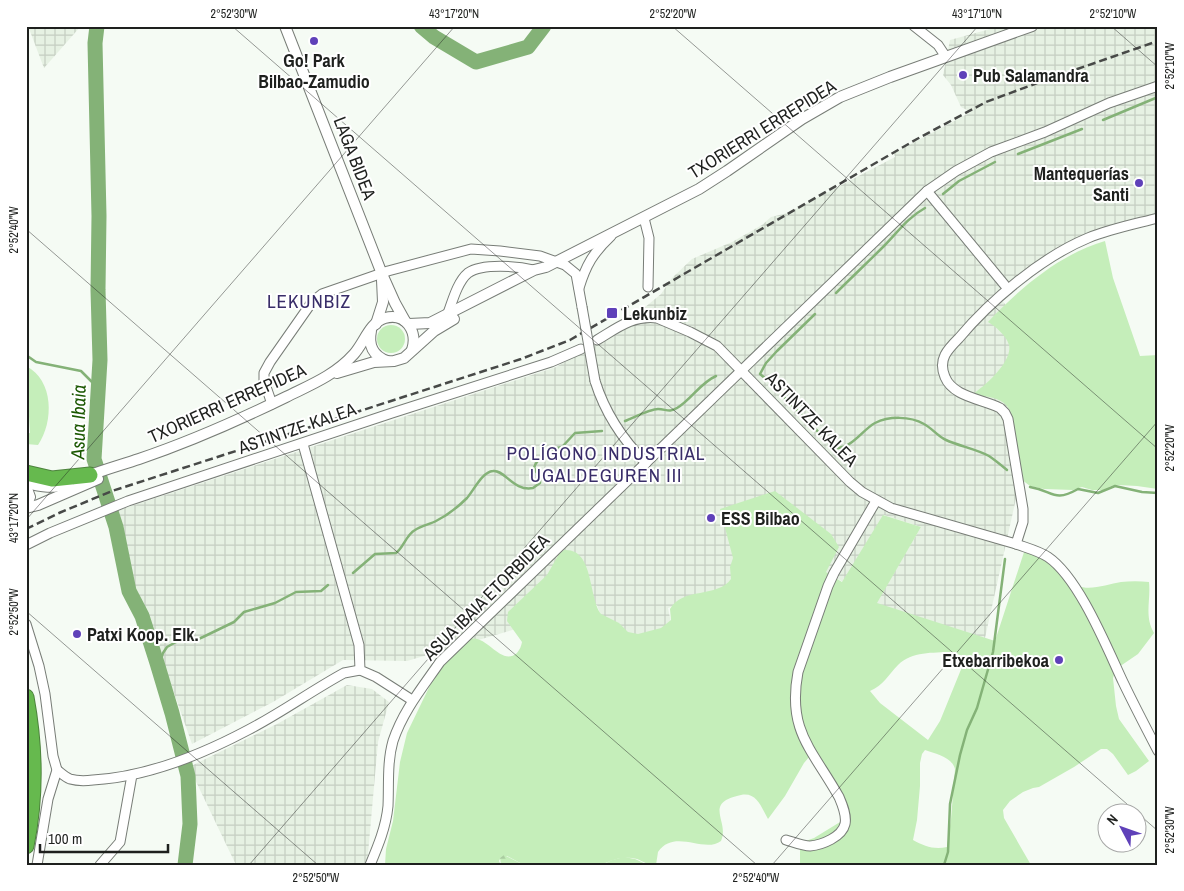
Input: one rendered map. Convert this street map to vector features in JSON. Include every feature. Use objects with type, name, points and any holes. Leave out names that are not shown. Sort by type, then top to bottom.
[{"type":"highway","points":[[26,473],[52,479],[92,477]]},
{"type":"highway","points":[[26,697],[31,726],[33,757],[32,807],[26,846]]},
{"type":"street","name":"LAGA BIDEA","points":[[285,26],[382,274],[395,304],[407,322]]},
{"type":"street","points":[[914,26],[938,45],[946,57]]},
{"type":"street","name":"TXORIERRI ERREPIDEA","points":[[26,485],[50,487],[65,485],[110,471],[240,419],[328,376],[368,363],[394,361],[404,358],[440,326],[534,277],[556,261],[644,218],[719,176],[823,106],[857,90],[1032,26]]},
{"type":"street","name":"ASUA IBAIA ETORBIDEA","points":[[370,865],[383,833],[388,807],[388,770],[393,742],[412,700],[440,662],[880,234],[927,191],[956,171],[991,152],[1044,132],[1110,103],[1158,86]]},
{"type":"street","points":[[927,191],[1008,289]]},
{"type":"street","points":[[644,218],[649,238],[648,287]]},
{"type":"street","points":[[1016,544],[1023,522],[1023,510],[1008,419],[1005,413],[993,404],[959,392],[951,386],[943,372],[942,365],[945,354],[963,338],[982,312],[1008,289],[1050,258],[1088,238],[1158,218]]},
{"type":"street","points":[[578,288],[588,263],[616,231]]},
{"type":"street","points":[[272,404],[264,381],[264,373],[312,302],[322,294],[382,274],[471,249],[540,256],[569,267],[576,274],[595,381],[600,396],[614,425],[646,463]]},
{"type":"street","points":[[447,316],[461,282],[469,273],[480,268],[516,266],[534,270]]},
{"type":"street","name":"TXORIERRI ERREPIDEA","points":[[328,376],[346,363],[381,319],[393,316],[407,322],[430,323],[534,270],[546,267]]},
{"type":"street","points":[[382,274],[383,302],[370,338],[372,349],[379,357],[389,361]]},
{"type":"street","name":"ASTINTZE KALEA","points":[[597,340],[638,317],[657,318],[712,342],[742,370],[850,482],[876,501],[891,508],[1016,544],[1049,558],[1063,570],[1073,583],[1108,647],[1158,751]]},
{"type":"street","points":[[407,322],[413,332],[412,350]]},
{"type":"street","name":"ASTINTZE KALEA","points":[[26,545],[100,512],[392,412],[550,362],[581,349]]},
{"type":"street","points":[[302,444],[358,645],[360,670]]},
{"type":"street","name":"TXORIERRI ERREPIDEA","points":[[26,508],[38,505],[92,477]]},
{"type":"street","points":[[26,485],[30,497],[26,508]]},
{"type":"street","points":[[786,840],[808,846],[822,843],[834,837],[845,824],[843,806],[839,797],[803,740],[795,698],[796,686],[798,672],[828,586],[876,501]]},
{"type":"street","points":[[26,624],[46,694],[53,756],[58,770],[70,779],[79,781],[106,780],[132,775],[191,756],[249,730],[344,673],[360,670],[376,677],[412,700]]},
{"type":"street","points":[[37,865],[48,799],[58,770]]},
{"type":"street","points":[[100,865],[120,842],[132,775]]},
{"type":"shaded area","points":[[28,26],[81,26],[44,68]]},
{"type":"shaded area","points":[[1001,26],[1158,26],[1158,213],[1130,222],[1044,258],[996,293],[1009,309],[1019,485],[985,638],[899,616],[876,603],[921,527],[884,515],[843,582],[826,572],[798,561],[668,608],[673,632],[611,648],[597,605],[407,661],[343,660],[273,702],[192,744],[160,653],[128,578],[118,524],[113,512],[556,367],[610,336],[661,294],[672,278],[692,259],[732,242],[762,225],[771,217],[788,213],[895,157],[894,153],[971,112],[961,107],[951,85],[943,75],[950,40]]},
{"type":"shaded area","points":[[347,685],[372,689],[389,702],[378,742],[367,865],[236,865],[189,767],[277,724]]},
{"type":"green space","points":[[1105,241],[1113,278],[1140,356],[1158,355],[1158,489],[1118,485],[1103,490],[1092,490],[1082,487],[1073,490],[1044,489],[1030,486],[1017,476],[1016,437],[1009,409],[997,399],[973,394],[1003,365],[1009,351],[1006,338],[988,322],[1027,285],[1057,263],[1072,254]]},
{"type":"green space","points":[[391,325],[401,329],[405,339],[401,349],[391,353],[381,349],[377,339],[381,329]]},
{"type":"green space","points":[[26,366],[35,372],[42,381],[49,402],[47,425],[38,445],[26,444],[26,433],[30,433]]},
{"type":"green space","points":[[775,491],[831,534],[839,547],[826,572],[842,582],[883,515],[921,527],[877,603],[995,641],[1026,546],[1023,542],[1037,548],[1065,576],[1078,586],[1094,587],[1121,582],[1149,582],[1149,620],[1154,633],[1138,654],[1116,669],[1113,678],[1119,719],[1149,761],[1128,775],[1113,754],[1107,749],[1101,749],[1039,787],[1023,792],[1010,801],[1003,810],[1004,818],[1031,865],[800,865],[800,843],[814,838],[845,819],[846,803],[828,769],[818,756],[810,756],[768,819],[755,798],[741,795],[729,798],[720,808],[723,834],[721,841],[706,845],[681,841],[673,842],[665,845],[658,852],[656,865],[637,859],[624,858],[602,865],[524,865],[507,856],[501,857],[499,861],[501,865],[385,865],[386,849],[393,821],[400,762],[407,733],[442,664],[470,639],[482,641],[505,656],[517,653],[522,642],[507,621],[508,612],[547,575],[559,554],[564,550],[574,551],[581,557],[589,574],[597,606],[601,614],[619,623],[628,632],[638,634],[661,628],[671,620],[670,609],[676,602],[691,595],[718,589],[731,579],[730,567],[733,558],[720,509]],"holes":[[[951,652],[960,655],[963,661],[962,667],[940,721],[928,740],[880,703],[870,691],[879,686],[898,665],[910,657]],[[925,750],[947,759],[955,769],[947,847],[929,847],[913,840],[917,820],[920,763]]]},
{"type":"green space","points":[[504,855],[524,865],[501,865],[500,858]]},
{"type":"green space","points":[[624,857],[635,859],[648,865],[602,865]]},
{"type":"waterway","name":"Asua Ibaia","points":[[97,26],[95,43],[100,360],[94,459],[116,527],[129,591],[142,616],[157,663],[188,776],[190,824],[185,865]]},
{"type":"waterway","name":"Asua Ibaia","points":[[421,26],[434,37],[476,62],[528,47],[544,26]]},
{"type":"waterway","points":[[1103,120],[1158,97]]},
{"type":"waterway","points":[[1018,154],[1082,129]]},
{"type":"waterway","points":[[943,194],[959,181],[995,162]]},
{"type":"waterway","points":[[836,293],[908,221],[925,208]]},
{"type":"waterway","points":[[767,380],[760,374],[766,363],[815,314]]},
{"type":"waterway","points":[[26,355],[36,362],[81,371],[99,389]]},
{"type":"waterway","points":[[625,421],[655,409],[670,411],[682,405],[705,383],[716,376]]},
{"type":"waterway","points":[[782,395],[834,448],[840,448],[851,443],[875,423],[893,418],[906,418],[924,424],[946,440],[989,456],[1007,470]]},
{"type":"waterway","points":[[353,573],[375,554],[396,553],[412,532],[448,514],[467,498],[489,472],[497,471],[520,487],[533,488],[540,483],[540,478],[534,468],[538,460],[550,451],[562,447],[575,433],[602,431]]},
{"type":"waterway","points":[[1030,487],[1058,496],[1078,489],[1098,493],[1115,486],[1142,492],[1158,493]]},
{"type":"waterway","points":[[944,865],[948,852],[950,804],[960,755],[967,730],[977,708],[993,652],[1005,559]]},
{"type":"waterway","points":[[158,669],[163,653],[167,647],[176,642],[196,640],[234,622],[244,612],[275,603],[296,592],[321,591],[328,585]]},
{"type":"railway","points":[[26,529],[112,491],[521,359],[570,340],[917,139],[986,102],[1158,41]]},
{"type":"place","name":"Go! Park Bilbao-Zamudio","points":[[314,41]]},
{"type":"place","name":"Pub Salamandra","points":[[963,75]]},
{"type":"place","name":"Mantequerías Santi","points":[[1139,183]]},
{"type":"place","name":"Lekunbiz","points":[[612,313]]},
{"type":"place","name":"ESS Bilbao","points":[[711,518]]},
{"type":"place","name":"Patxi Koop. Elk.","points":[[77,634]]},
{"type":"place","name":"Etxebarribekoa","points":[[1059,660]]},
{"type":"district","name":"LEKUNBIZ","points":[[309,301]]},
{"type":"district","name":"POLÍGONO INDUSTRIAL UGALDEGUREN III","points":[[606,464]]}]
